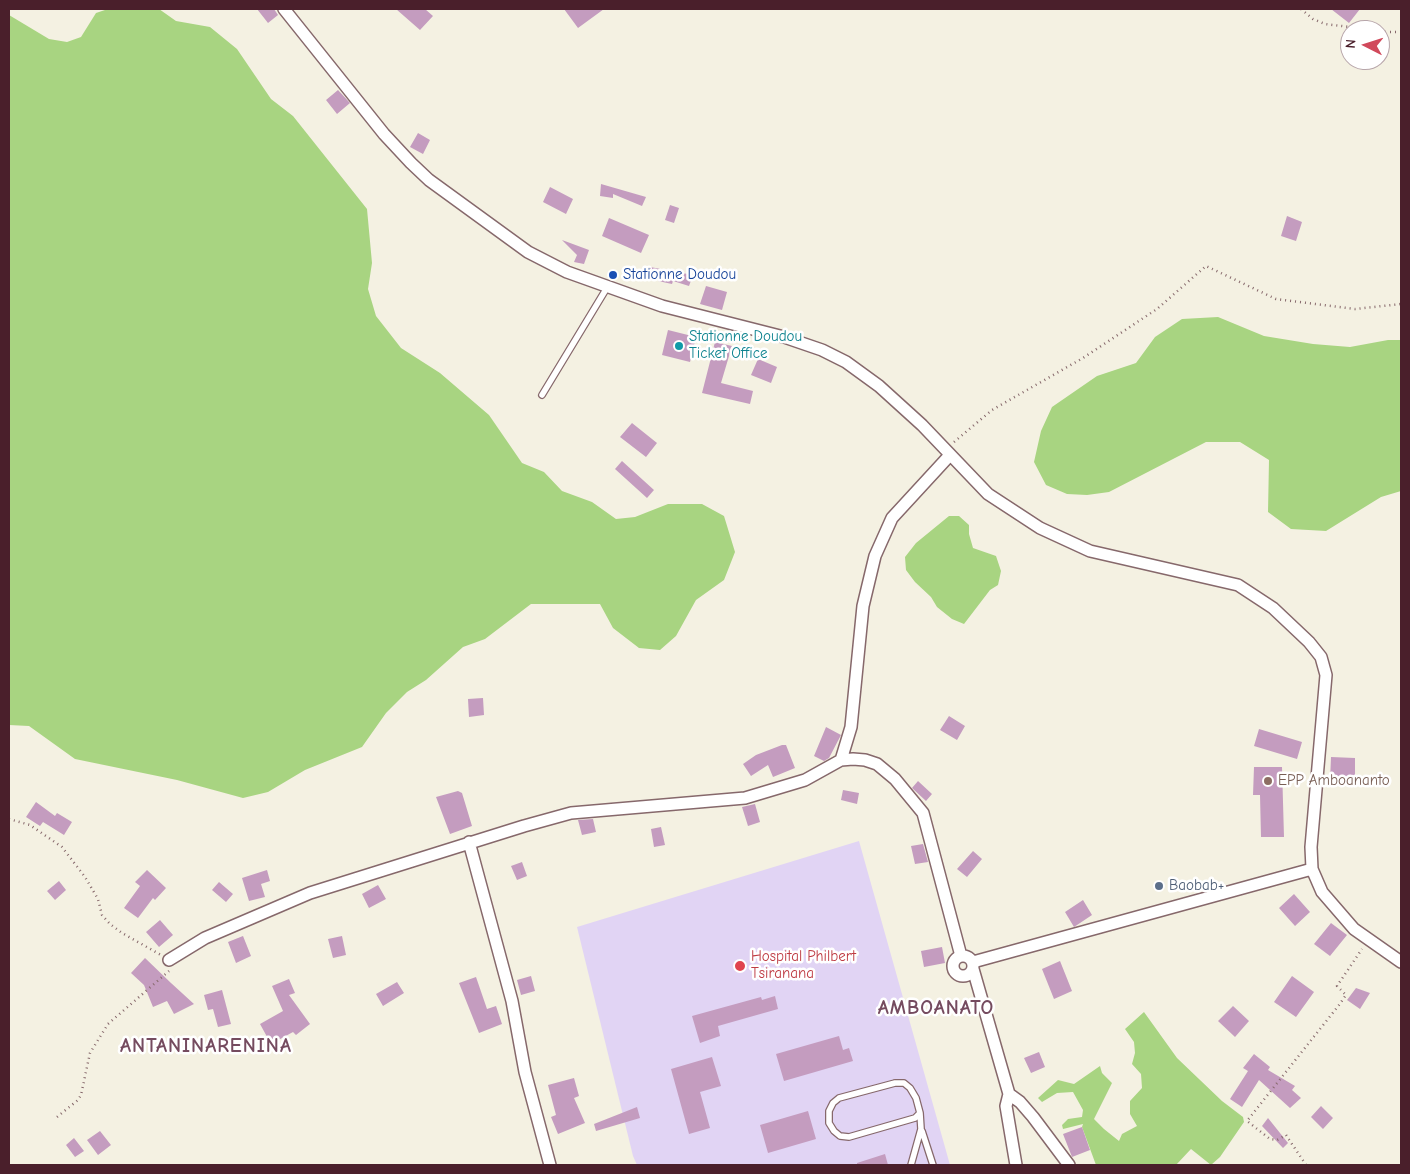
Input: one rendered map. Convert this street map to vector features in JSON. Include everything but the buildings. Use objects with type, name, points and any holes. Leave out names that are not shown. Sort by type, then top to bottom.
[{"type":"street","points":[[284,9],[384,134],[429,180],[528,252],[567,272],[691,316],[784,337],[822,350],[846,362],[879,386],[948,452],[988,494],[1040,528],[1090,551],[1238,584],[1274,608],[1309,642],[1321,658],[1326,674],[1311,847],[1312,869],[1322,892],[1354,929],[1401,962]]},
{"type":"street","points":[[841,760],[851,727],[863,606],[875,556],[892,518],[948,452]]},
{"type":"street","points":[[169,960],[205,938],[310,893],[469,842],[571,812],[746,798],[805,780],[841,760],[865,760],[877,764],[895,779],[923,814],[961,956]]},
{"type":"street","points":[[469,842],[512,1001],[526,1072],[550,1165]]},
{"type":"street","points":[[973,965],[1312,869]]},
{"type":"street","points":[[973,965],[969,975],[962,977],[956,974],[953,967],[954,960],[961,956],[968,956],[973,965],[1009,1094],[1006,1106],[1016,1165]]},
{"type":"street","points":[[1009,1094],[1020,1102],[1033,1117],[1069,1165]]},
{"type":"lane","points":[[542,395],[608,286]]},
{"type":"lane","points":[[920,1113],[906,1121],[849,1137],[840,1136],[830,1123],[829,1111],[833,1103],[839,1098],[895,1083],[904,1083],[910,1088],[916,1098],[920,1113],[921,1128],[933,1165]]},
{"type":"lane","points":[[911,1165],[921,1128]]},
{"type":"path","points":[[1301,9],[1313,19],[1325,24],[1340,26]]},
{"type":"path","points":[[948,452],[992,410],[1083,358],[1156,309],[1206,266],[1276,299],[1355,309],[1401,304]]},
{"type":"path","points":[[9,819],[30,825],[62,846],[85,877],[98,899],[102,915],[110,924],[169,960],[172,968],[108,1024],[98,1038],[86,1066],[81,1095],[78,1100],[58,1117]]},
{"type":"path","points":[[1306,1165],[1286,1135],[1277,1140],[1270,1139],[1247,1121],[1346,995],[1337,986],[1369,939]]},
{"type":"shaded area","name":"Hospital Philbert Tsiranana","points":[[859,841],[950,1165],[637,1165],[633,1156],[577,927]]},
{"type":"green space","points":[[108,9],[159,9],[176,21],[210,27],[237,49],[271,99],[293,116],[367,209],[372,263],[368,289],[376,316],[401,348],[440,373],[489,415],[522,463],[544,472],[562,491],[592,502],[616,519],[635,517],[668,504],[702,504],[724,516],[735,552],[724,580],[696,600],[676,636],[660,650],[639,648],[613,628],[600,604],[531,604],[485,639],[463,647],[426,680],[407,692],[386,713],[362,747],[305,770],[268,792],[243,798],[177,780],[75,759],[29,726],[9,725],[9,15],[49,39],[67,42],[81,37],[96,13]]},
{"type":"green space","points":[[1218,317],[1264,336],[1313,344],[1350,347],[1388,340],[1401,340],[1401,491],[1381,497],[1326,531],[1291,529],[1268,512],[1269,460],[1240,442],[1206,442],[1109,492],[1087,495],[1067,494],[1046,485],[1034,462],[1041,431],[1052,407],[1097,376],[1136,363],[1155,337],[1182,319]]},
{"type":"green space","points":[[949,516],[959,516],[969,525],[969,534],[973,548],[996,556],[1001,571],[998,585],[990,590],[964,624],[952,619],[937,607],[931,597],[915,582],[906,570],[905,557],[916,543]]},
{"type":"green space","points":[[1144,1012],[1177,1058],[1222,1101],[1243,1117],[1244,1122],[1220,1157],[1211,1165],[1191,1149],[1176,1165],[1096,1165],[1082,1127],[1083,1124],[1063,1129],[1062,1125],[1068,1119],[1082,1117],[1083,1110],[1073,1092],[1057,1093],[1042,1102],[1038,1098],[1058,1080],[1074,1084],[1100,1066],[1102,1073],[1112,1083],[1094,1119],[1119,1141],[1122,1134],[1137,1126],[1130,1114],[1130,1101],[1142,1088],[1141,1074],[1132,1064],[1135,1053],[1134,1042],[1125,1029]]},
{"type":"place","name":"Stationne Doudou","points":[[613,275]]},
{"type":"place","name":"Stationne Doudou Ticket Office","points":[[679,346]]},
{"type":"place","name":"EPP Amboananto","points":[[1268,781]]},
{"type":"place","name":"Baobab+","points":[[1159,886]]},
{"type":"place","name":"Hospital Philbert Tsiranana","points":[[740,966]]},
{"type":"district","name":"AMBOANATO","points":[[936,1008]]},
{"type":"district","name":"ANTANINARENINA","points":[[206,1046]]}]
